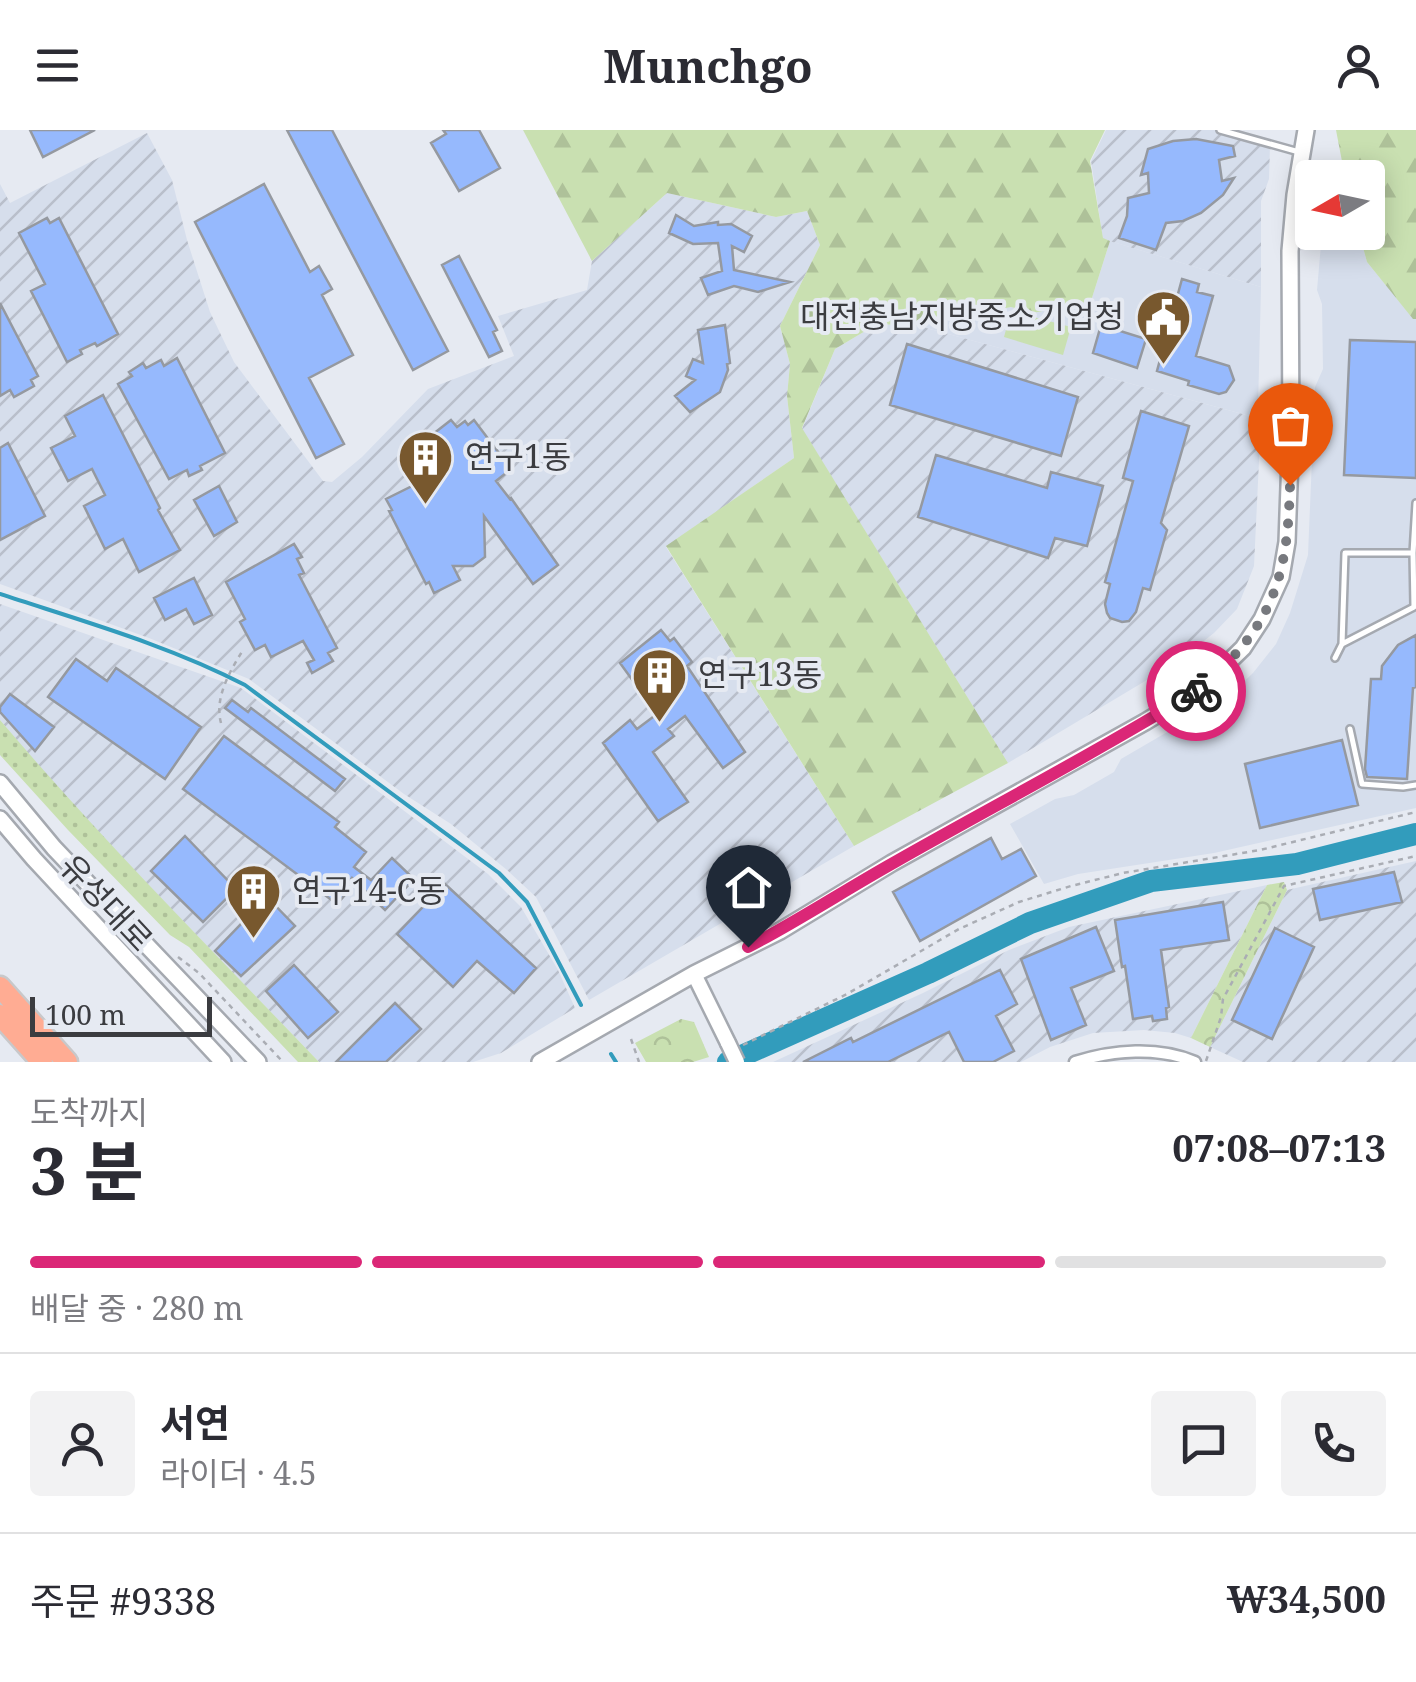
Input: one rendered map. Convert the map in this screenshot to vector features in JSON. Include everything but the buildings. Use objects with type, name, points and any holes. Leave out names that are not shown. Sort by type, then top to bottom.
[{"type":"highway","points":[[0,987],[67,1062]]},
{"type":"highway","points":[[0,1016],[42,1062]]},
{"type":"main road","points":[[540,1062],[694,974],[780,931],[892,863],[1145,722],[1204,686],[1242,648],[1262,619],[1281,577],[1287,542],[1290,251],[1306,130]]},
{"type":"main road","name":"유성대로","points":[[0,783],[54,848],[258,1062]]},
{"type":"main road","name":"유성대로","points":[[0,819],[223,1062]]},
{"type":"street","points":[[694,974],[734,1051]]},
{"type":"street","points":[[1075,1062],[1121,1052],[1153,1052],[1195,1062]]},
{"type":"lane","points":[[1220,130],[1301,153]]},
{"type":"lane","points":[[1342,644],[1414,607],[1416,503]]},
{"type":"lane","points":[[1335,658],[1342,644],[1345,553],[1413,552]]},
{"type":"lane","points":[[1350,729],[1362,784],[1416,785]]},
{"type":"path","points":[[221,723],[218,711],[224,686],[243,650]]},
{"type":"path","points":[[734,1051],[846,994],[959,928],[1019,902],[1123,874],[1260,850],[1416,812]]},
{"type":"path","points":[[1205,1062],[1221,1017],[1223,999],[1284,886],[1416,856]]},
{"type":"path","points":[[175,954],[199,973],[283,1062]]},
{"type":"path","points":[[631,1040],[639,1062]]},
{"type":"shaded area","points":[[1106,130],[1215,130],[1270,145],[1269,179],[1261,201],[1261,287],[1103,239],[1091,161]]},
{"type":"shaded area","points":[[147,133],[172,180],[210,312],[234,362],[323,481],[332,482],[362,457],[428,389],[514,356],[498,316],[587,290],[592,261],[667,193],[776,217],[807,211],[820,245],[780,326],[790,364],[787,396],[794,458],[666,547],[854,846],[589,1000],[536,897],[451,824],[404,794],[249,679],[0,584],[0,184],[10,203]]},
{"type":"shaded area","name":"대전충남지방중소기업청","points":[[1110,241],[1261,287],[1261,419],[919,326],[1011,307],[1033,313],[1091,301]]},
{"type":"shaded area","points":[[1321,250],[1364,250],[1367,262],[1416,319],[1416,808],[1214,853],[1078,874],[1044,884],[1010,824],[1114,772],[1121,759],[1229,696],[1276,644],[1308,555],[1315,387],[1323,369],[1322,304],[1317,290]]},
{"type":"shaded area","points":[[877,324],[919,326],[1261,419],[1254,566],[1237,609],[1177,662],[1008,763],[802,429],[835,349]]},
{"type":"shaded area","points":[[0,604],[241,688],[488,874],[521,907],[575,1008],[501,1053],[473,1062],[319,1062],[126,862],[0,720]]},
{"type":"shaded area","points":[[1416,861],[1416,1062],[1243,1062],[1210,1047],[1287,890]]},
{"type":"shaded area","points":[[1267,885],[1191,1038],[1144,1030],[1093,1033],[1050,1047],[1021,1062],[773,1062],[1009,950],[1069,927]]},
{"type":"green space","points":[[523,130],[1105,130],[1090,161],[1103,238],[1110,241],[1091,301],[1033,313],[1011,307],[919,326],[877,324],[835,349],[802,428],[1008,763],[854,846],[666,546],[794,458],[787,396],[790,364],[780,326],[820,245],[807,211],[776,217],[667,193],[592,261]]},
{"type":"green space","points":[[1336,130],[1416,130],[1416,319],[1367,262],[1364,250],[1385,250],[1385,160],[1342,160]]},
{"type":"green space","points":[[1011,311],[1071,327],[1063,355],[1004,337]]},
{"type":"green space","points":[[0,720],[117,851],[319,1062],[298,1062],[189,947],[170,935],[68,830],[0,755]]},
{"type":"green space","points":[[1284,882],[1287,890],[1210,1047],[1191,1038],[1267,885]]},
{"type":"green space","points":[[681,1019],[694,1022],[709,1057],[693,1062],[646,1062],[635,1043]]},
{"type":"waterway","points":[[0,594],[155,646],[245,685],[499,873],[527,902],[581,1005]]},
{"type":"waterway","points":[[728,1062],[1030,923],[1151,881],[1297,864],[1416,834]]},
{"type":"waterway","points":[[611,1054],[616,1062]]},
{"type":"way so far","points":[[1196,691],[1242,648],[1262,619],[1281,577],[1290,485]]},
{"type":"place","name":"대전충남지방중소기업청","points":[[1163,366]]},
{"type":"place","name":"연구1동","points":[[426,506]]},
{"type":"place","name":"연구13동","points":[[659,724]]},
{"type":"place","name":"연구14-C동","points":[[253,940]]},
{"type":"route","points":[[748,947],[1196,691]]}]
